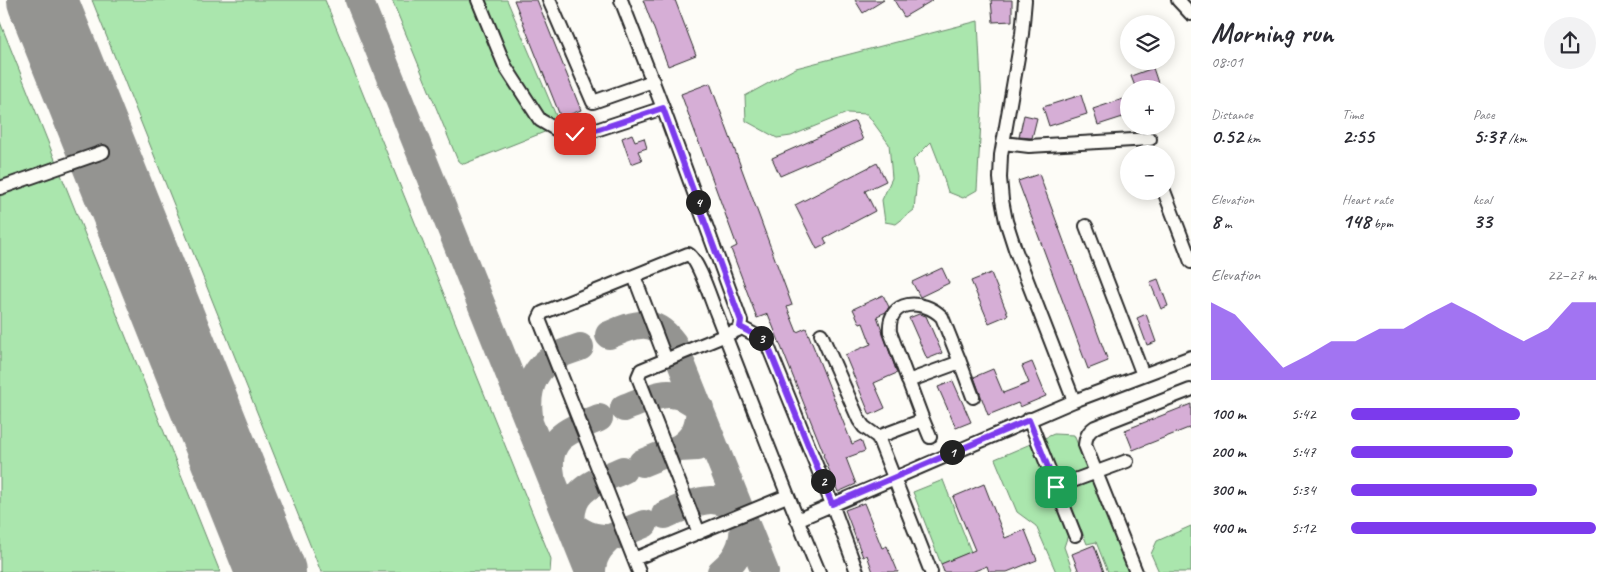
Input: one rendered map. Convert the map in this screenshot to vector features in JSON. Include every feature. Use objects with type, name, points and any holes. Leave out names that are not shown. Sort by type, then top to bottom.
[{"type":"street","points":[[478,0],[505,66],[540,120],[557,130],[575,134],[596,130],[663,108]]},
{"type":"street","points":[[549,0],[593,102],[653,81]]},
{"type":"street","points":[[621,0],[653,81],[741,321],[740,327],[726,336],[641,370],[639,374],[638,381],[699,533]]},
{"type":"street","points":[[1025,0],[1022,34],[1003,143],[1000,178],[1002,200],[1006,221],[1015,249],[1074,401]]},
{"type":"street","points":[[1178,0],[1191,14]]},
{"type":"street","points":[[1003,143],[1029,146],[1150,139]]},
{"type":"street","points":[[0,188],[103,152]]},
{"type":"street","points":[[1167,200],[1191,262]]},
{"type":"street","points":[[1086,226],[1142,375]]},
{"type":"street","points":[[639,572],[539,319],[542,313],[686,254],[694,258],[787,496],[819,572]]},
{"type":"street","points":[[634,276],[666,360]]},
{"type":"street","points":[[930,438],[890,332],[889,324],[900,308],[910,304],[927,306],[938,312],[942,317],[973,397]]},
{"type":"street","points":[[740,327],[757,336],[768,346],[832,504],[857,572]]},
{"type":"street","points":[[821,334],[859,420],[864,427],[878,437],[931,572]]},
{"type":"street","points":[[797,520],[1074,401],[1191,357]]},
{"type":"street","points":[[908,381],[960,362]]},
{"type":"street","points":[[1136,572],[1085,445],[1088,432],[1095,426],[1190,390]]},
{"type":"street","points":[[878,437],[923,420]]},
{"type":"street","points":[[1029,420],[1075,535]]},
{"type":"street","points":[[1056,487],[1127,461]]},
{"type":"street","points":[[634,559],[787,496]]},
{"type":"green space","points":[[92,0],[325,0],[551,559],[550,572],[321,572]]},
{"type":"green space","points":[[392,0],[507,0],[557,118],[547,131],[464,164],[458,161]]},
{"type":"green space","points":[[978,21],[982,105],[977,190],[963,198],[948,192],[931,142],[913,160],[917,178],[914,210],[896,224],[885,222],[882,200],[892,178],[889,144],[867,114],[847,113],[791,136],[777,138],[746,121],[745,96],[796,68]]},
{"type":"green space","points":[[0,22],[220,572],[0,572]]},
{"type":"green space","points":[[1054,434],[1074,435],[1129,572],[1108,572],[1096,542],[1087,544],[1081,529],[1069,532],[1064,547],[1073,572],[1056,572],[1036,526],[1017,512],[995,459]]},
{"type":"green space","points":[[943,480],[971,552],[941,564],[913,492]]},
{"type":"green space","points":[[1191,526],[1191,572],[1159,572],[1151,554],[1157,541]]},
{"type":"building","points":[[514,0],[537,0],[581,110],[561,118]]},
{"type":"building","points":[[643,0],[675,0],[696,55],[668,66]]},
{"type":"building","points":[[855,0],[884,0],[863,13]]},
{"type":"building","points":[[894,0],[933,0],[904,17]]},
{"type":"building","points":[[991,0],[1012,0],[1012,21],[993,22]]},
{"type":"building","points":[[1148,70],[1154,70],[1157,80],[1133,80],[1131,76]]},
{"type":"building","points":[[710,83],[792,305],[787,307],[797,332],[806,328],[852,444],[861,440],[865,451],[846,458],[856,484],[838,492],[768,314],[757,318],[731,249],[737,246],[681,94]]},
{"type":"building","points":[[1081,95],[1087,114],[1049,126],[1043,107]]},
{"type":"building","points":[[1120,100],[1120,118],[1098,125],[1093,109]]},
{"type":"building","points":[[1024,115],[1037,118],[1032,138],[1019,137]]},
{"type":"building","points":[[855,121],[863,140],[780,176],[772,158]]},
{"type":"building","points":[[632,134],[635,141],[644,138],[647,148],[638,151],[642,160],[631,164],[622,138]]},
{"type":"building","points":[[877,163],[886,181],[865,191],[875,211],[824,238],[827,244],[817,249],[795,205]]},
{"type":"building","points":[[1039,174],[1108,361],[1088,369],[1018,181]]},
{"type":"building","points":[[942,268],[949,283],[920,297],[912,282]]},
{"type":"building","points":[[991,273],[1008,315],[989,323],[971,281]]},
{"type":"building","points":[[1158,279],[1168,306],[1161,309],[1150,282]]},
{"type":"building","points":[[883,295],[889,307],[886,312],[877,316],[897,373],[874,383],[885,408],[870,415],[845,355],[871,344],[863,323],[860,324],[853,309]]},
{"type":"building","points":[[919,314],[926,316],[942,353],[927,359],[909,318]]},
{"type":"building","points":[[1146,314],[1156,342],[1147,345],[1137,318]]},
{"type":"building","points":[[1032,362],[1046,396],[1020,407],[1018,403],[988,415],[974,377],[993,369],[1003,393],[1029,383],[1022,366]]},
{"type":"building","points":[[953,381],[971,422],[956,428],[938,387]]},
{"type":"building","points":[[1191,404],[1191,427],[1133,450],[1125,430]]},
{"type":"building","points":[[984,484],[1005,538],[1025,530],[1037,560],[1007,572],[989,572],[987,566],[972,572],[944,572],[941,564],[975,550],[953,497]]},
{"type":"building","points":[[864,503],[882,548],[887,546],[898,572],[873,572],[867,555],[863,557],[845,510]]},
{"type":"building","points":[[1094,545],[1104,572],[1079,572],[1072,554]]},
{"type":"taxiway","points":[[359,0],[589,572]]},
{"type":"taxiway","points":[[609,335],[627,328],[643,325],[658,329],[666,334],[673,343],[765,572]]},
{"type":"taxiway","points":[[529,416],[530,391],[540,368],[554,357],[580,347]]},
{"type":"taxiway","points":[[624,408],[663,394],[672,394],[690,400],[700,408],[699,420],[692,436],[679,448]]},
{"type":"taxiway","points":[[551,475],[551,452],[555,443],[569,431],[599,418]]},
{"type":"taxiway","points":[[642,463],[679,448],[698,447]]},
{"type":"taxiway","points":[[572,527],[572,514],[578,496],[593,484],[623,470]]},
{"type":"taxiway","points":[[665,515],[685,506],[713,500],[732,506],[742,514],[743,539],[733,560],[721,572]]},
{"type":"taxiway","points":[[569,522],[578,530],[588,534],[610,538],[597,553],[593,562],[592,572]]},
{"type":"taxiway","points":[[610,538],[644,524]]},
{"type":"runway","points":[[42,0],[271,572]]},
{"type":"route","points":[[575,134],[596,130],[663,108],[741,321],[740,327],[757,336],[768,346],[832,504],[1029,420],[1056,487]]}]
